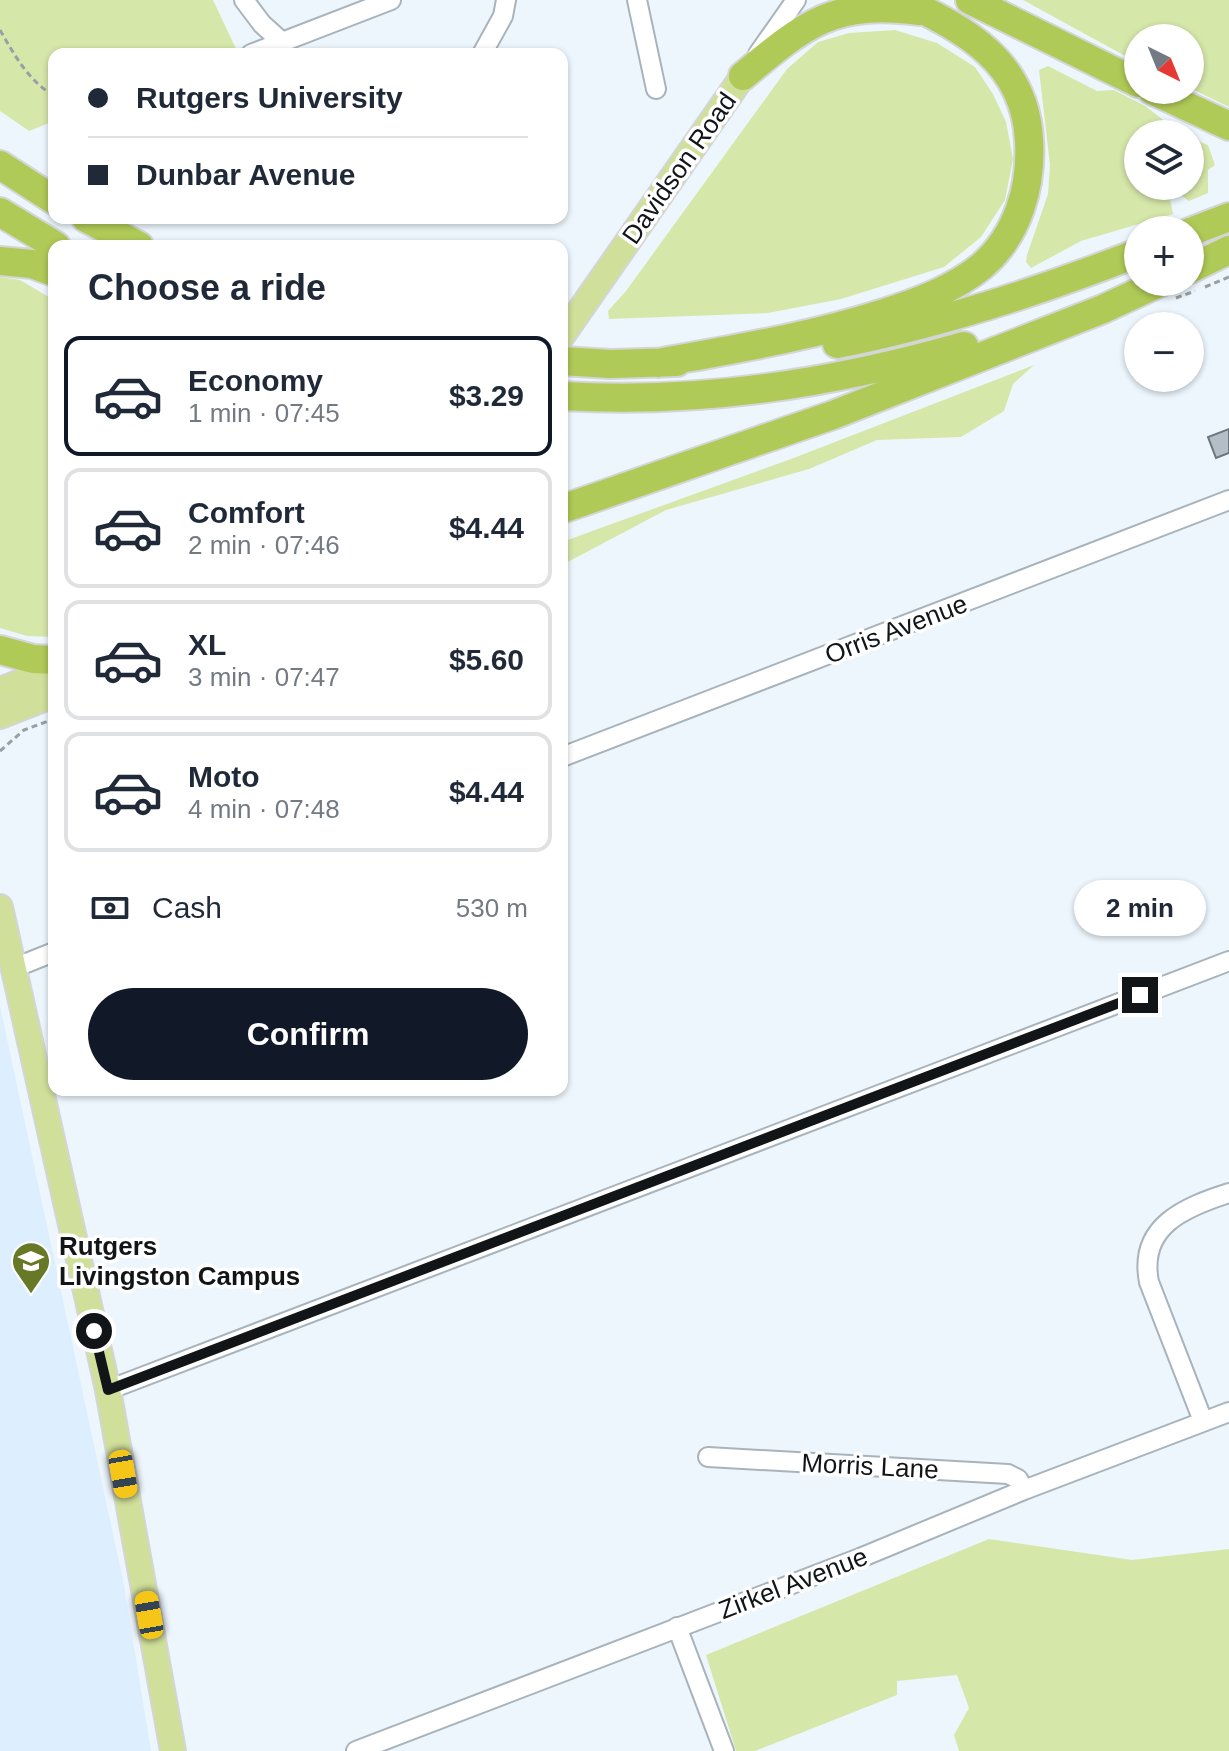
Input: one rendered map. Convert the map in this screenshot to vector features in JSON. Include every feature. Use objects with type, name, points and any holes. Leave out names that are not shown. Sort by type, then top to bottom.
[{"type":"highway","points":[[970,0],[1124,76]]},
{"type":"highway","points":[[658,363],[801,338],[902,307],[947,289],[997,250],[1025,201],[1031,164],[1029,131],[1019,97],[1000,64],[980,43],[956,26],[915,6],[837,11],[807,25],[743,76]]},
{"type":"highway","points":[[1182,104],[1229,126]]},
{"type":"highway","points":[[0,165],[48,196]]},
{"type":"highway","points":[[0,212],[48,241]]},
{"type":"highway","points":[[1204,227],[1229,217]]},
{"type":"highway","points":[[97,224],[128,240]]},
{"type":"highway","points":[[1204,260],[1229,250]]},
{"type":"highway","points":[[568,361],[658,363],[730,360],[890,334],[973,312],[1124,258]]},
{"type":"highway","points":[[0,261],[32,264],[48,270]]},
{"type":"highway","points":[[568,396],[691,397],[845,377],[982,341],[1124,289]]},
{"type":"highway","points":[[568,507],[833,415],[1131,296]]},
{"type":"highway","points":[[0,650],[48,660]]},
{"type":"main road","name":"Davidson Road","points":[[568,328],[743,76]]},
{"type":"main road","points":[[0,690],[48,671]]},
{"type":"main road","points":[[0,716],[48,697]]},
{"type":"main road","points":[[0,907],[108,1390],[173,1751]]},
{"type":"street","points":[[244,0],[262,24],[282,42]]},
{"type":"street","points":[[266,48],[391,0]]},
{"type":"street","points":[[485,48],[503,16],[506,0]]},
{"type":"street","points":[[637,0],[656,89]]},
{"type":"street","name":"Davidson Road","points":[[743,76],[796,0]]},
{"type":"street","name":"Orris Avenue","points":[[568,755],[1229,500]]},
{"type":"street","points":[[14,968],[48,954]]},
{"type":"street","points":[[108,1390],[1229,961]]},
{"type":"street","points":[[1203,1421],[1146,1267],[1148,1252],[1166,1222],[1183,1211],[1229,1193]]},
{"type":"street","name":"Zirkel Avenue","points":[[356,1751],[860,1558],[1024,1490],[1229,1412]]},
{"type":"street","name":"Morris Lane","points":[[708,1457],[1008,1474],[1018,1479],[1024,1490]]},
{"type":"street","points":[[677,1627],[724,1751]]},
{"type":"path","points":[[0,30],[23,70],[48,92]]},
{"type":"path","points":[[0,751],[24,730],[48,721]]},
{"type":"shaded area","name":"Rutgers Livingston Campus","points":[[0,1006],[124,1585],[151,1751],[0,1751]]},
{"type":"green space","points":[[0,0],[213,0],[236,48],[48,48],[48,123],[29,131],[0,111]]},
{"type":"green space","points":[[1023,0],[1229,0],[1229,107],[1204,95],[1204,24],[1124,24],[1124,55]]},
{"type":"green space","points":[[895,30],[937,43],[975,67],[993,94],[1006,122],[1013,159],[1005,200],[981,237],[944,267],[841,299],[768,313],[609,319],[608,311],[626,291],[787,69],[818,42],[849,33]]},
{"type":"green space","points":[[1048,66],[1097,91],[1114,90],[1124,95],[1124,104],[1141,104],[1164,120],[1124,120],[1124,200],[1170,200],[1173,214],[1124,216],[1124,228],[1081,241],[1031,268],[1026,262],[1027,255],[1048,194],[1050,165],[1039,70]]},
{"type":"green space","points":[[1204,143],[1208,145],[1215,165],[1208,170],[1208,193],[1204,195]]},
{"type":"green space","points":[[0,277],[20,280],[48,296],[48,637],[27,636],[0,628]]},
{"type":"green space","points":[[1034,365],[1013,384],[1004,411],[961,437],[877,440],[809,469],[666,510],[568,562],[568,540],[791,459]]},
{"type":"green space","points":[[989,1539],[1132,1560],[1229,1549],[1229,1751],[959,1751],[954,1735],[969,1708],[957,1675],[897,1681],[897,1695],[755,1751],[736,1751],[706,1655]]},
{"type":"building","points":[[1229,429],[1229,453],[1216,458],[1208,437]]},
{"type":"place","name":"Rutgers Livingston Campus","points":[[31,1295]]},
{"type":"route","points":[[94,1331],[108,1390],[1140,995]]}]
